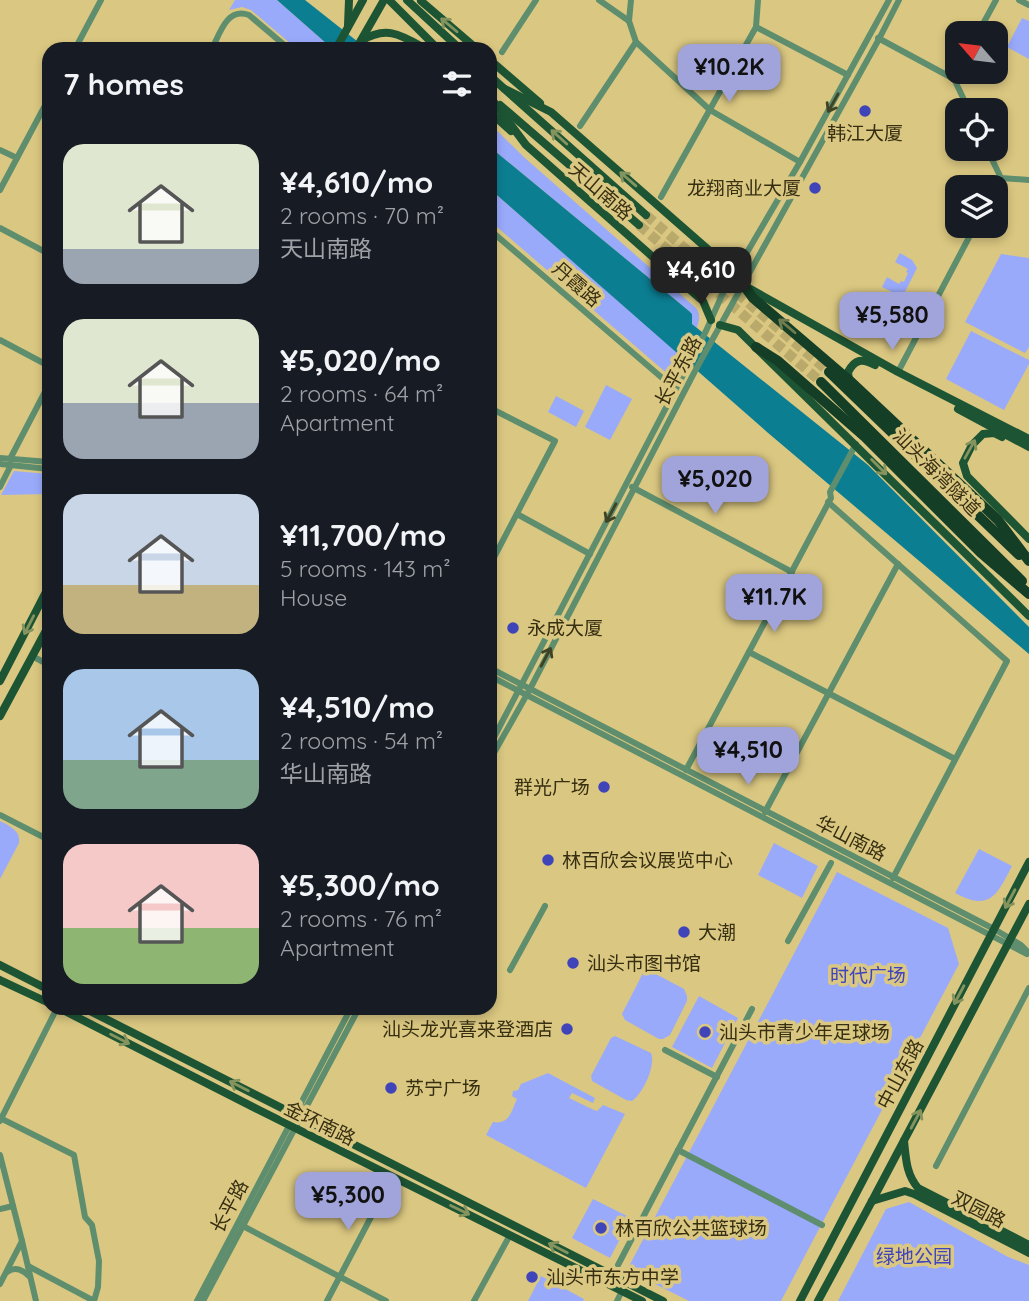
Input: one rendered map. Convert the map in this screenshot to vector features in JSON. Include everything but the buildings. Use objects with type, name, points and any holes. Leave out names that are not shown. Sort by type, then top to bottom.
[{"type":"highway","points":[[735,273],[754,298],[849,380],[998,520],[1029,563]]},
{"type":"highway","points":[[756,347],[778,361],[865,438],[981,553],[1029,594]]},
{"type":"highway","name":"汕头海湾隧道","points":[[829,372],[1029,563]]},
{"type":"highway","name":"汕头海湾隧道","points":[[821,382],[1029,587]]},
{"type":"main road","points":[[347,29],[349,0]]},
{"type":"main road","points":[[340,42],[363,0]]},
{"type":"main road","points":[[360,42],[387,0],[431,42]]},
{"type":"main road","points":[[407,0],[452,42]]},
{"type":"main road","points":[[421,1],[433,24]]},
{"type":"main road","points":[[421,1],[469,42]]},
{"type":"main road","points":[[362,42],[372,34],[384,32],[394,33],[411,42]]},
{"type":"main road","points":[[497,66],[735,273]]},
{"type":"main road","name":"天山南路","points":[[497,82],[646,215]]},
{"type":"main road","points":[[505,89],[551,111]]},
{"type":"main road","name":"天山南路","points":[[497,103],[639,225]]},
{"type":"main road","name":"天山南路","points":[[497,106],[526,145]]},
{"type":"main road","name":"天山南路","points":[[497,118],[703,301],[711,320]]},
{"type":"main road","points":[[744,285],[898,372],[1029,439]]},
{"type":"main road","points":[[720,325],[738,330],[1029,616]]},
{"type":"main road","points":[[849,380],[848,372],[855,361],[868,361],[1029,448]]},
{"type":"main road","points":[[1029,448],[994,433],[987,433],[976,439],[963,463],[967,476],[1029,539]]},
{"type":"main road","points":[[0,680],[42,599]]},
{"type":"main road","points":[[0,716],[42,638]]},
{"type":"main road","name":"中山东路","points":[[800,1301],[1029,862]]},
{"type":"main road","name":"中山东路","points":[[818,1301],[1029,904]]},
{"type":"main road","points":[[0,965],[42,986]]},
{"type":"main road","points":[[0,980],[42,1000]]},
{"type":"main road","name":"金环南路","points":[[72,1015],[642,1301]]},
{"type":"main road","name":"金环南路","points":[[98,1015],[663,1301]]},
{"type":"main road","points":[[872,1201],[905,1191],[916,1191],[908,1170],[904,1141]]},
{"type":"main road","name":"双园路","points":[[916,1191],[1029,1245]]},
{"type":"main road","name":"双园路","points":[[916,1191],[1029,1253]]},
{"type":"main road","points":[[823,1292],[826,1301]]},
{"type":"street","points":[[79,42],[102,0]]},
{"type":"street","points":[[502,52],[536,0]]},
{"type":"street","points":[[599,0],[629,21]]},
{"type":"street","points":[[631,0],[629,21],[636,42],[710,110],[800,162]]},
{"type":"street","points":[[661,197],[756,27],[758,0]]},
{"type":"street","name":"长平东路","points":[[497,732],[706,331],[715,308],[800,162],[889,0]]},
{"type":"street","name":"长平东路","points":[[497,747],[713,337],[899,0]]},
{"type":"street","points":[[985,21],[996,0]]},
{"type":"street","points":[[1019,0],[1029,5]]},
{"type":"street","points":[[216,42],[228,19],[234,14],[242,13],[249,15],[281,42]]},
{"type":"street","points":[[756,27],[848,75]]},
{"type":"street","points":[[871,35],[945,74]]},
{"type":"street","points":[[580,126],[636,42]]},
{"type":"street","points":[[0,190],[42,111]]},
{"type":"street","points":[[0,150],[16,158]]},
{"type":"street","points":[[1008,179],[1029,180]]},
{"type":"street","points":[[0,228],[42,250]]},
{"type":"street","name":"丹霞路","points":[[497,236],[675,389]]},
{"type":"street","points":[[898,372],[969,238]]},
{"type":"street","points":[[0,340],[42,362]]},
{"type":"street","points":[[0,487],[42,398]]},
{"type":"street","points":[[497,412],[555,441],[497,552]]},
{"type":"street","points":[[686,770],[831,498],[830,492],[855,447]]},
{"type":"street","points":[[0,458],[42,468]]},
{"type":"street","points":[[0,464],[42,462]]},
{"type":"street","points":[[626,484],[792,572]]},
{"type":"street","points":[[828,502],[1007,662],[893,878]]},
{"type":"street","points":[[517,514],[590,554]]},
{"type":"street","points":[[765,812],[898,564]]},
{"type":"street","points":[[749,652],[955,759]]},
{"type":"street","points":[[32,656],[42,661]]},
{"type":"street","name":"华山南路","points":[[497,673],[521,688]]},
{"type":"street","name":"华山南路","points":[[497,679],[528,691],[686,770],[1025,948],[1029,954]]},
{"type":"street","name":"华山南路","points":[[528,691],[835,856],[993,932]]},
{"type":"street","points":[[0,815],[42,836]]},
{"type":"street","points":[[788,941],[831,863]]},
{"type":"street","points":[[510,970],[545,906]]},
{"type":"street","points":[[936,1166],[1029,988]]},
{"type":"street","points":[[618,1265],[752,1009]]},
{"type":"street","points":[[28,1266],[94,1301],[98,1287],[99,1261],[92,1225],[85,1217],[74,1155],[0,1119],[54,1015]]},
{"type":"street","points":[[292,1127],[348,1015]]},
{"type":"street","points":[[297,1116],[355,1015]]},
{"type":"street","points":[[665,1050],[716,1077]]},
{"type":"street","name":"长平路","points":[[204,1301],[292,1127]]},
{"type":"street","name":"长平路","points":[[197,1301],[292,1127]]},
{"type":"street","points":[[678,1150],[822,1225]]},
{"type":"street","points":[[0,1155],[36,1301]]},
{"type":"street","points":[[327,1301],[392,1177]]},
{"type":"street","points":[[0,1209],[13,1206]]},
{"type":"street","points":[[243,1226],[386,1301]]},
{"type":"street","points":[[474,1301],[510,1235]]},
{"type":"street","points":[[0,1284],[23,1241]]},
{"type":"street","points":[[5,1274],[12,1269],[18,1269],[30,1277]]},
{"type":"street","points":[[617,1301],[622,1291]]},
{"type":"green space","points":[[235,0],[277,0],[325,42],[289,42],[251,10],[242,7],[229,10]]},
{"type":"green space","points":[[1022,18],[1029,21],[1029,59],[1008,45]]},
{"type":"green space","points":[[497,131],[696,308],[699,315],[697,328],[692,324],[689,311],[497,153]]},
{"type":"green space","points":[[497,195],[681,356],[670,376],[497,227]]},
{"type":"green space","points":[[900,253],[912,260],[917,268],[905,292],[894,293],[882,287],[887,277],[899,284],[904,282],[908,269],[895,262]]},
{"type":"green space","points":[[1001,254],[1029,258],[1029,347],[1025,353],[965,322]]},
{"type":"green space","points":[[971,331],[1029,360],[1004,410],[946,379]]},
{"type":"green space","points":[[606,385],[632,399],[610,440],[585,427]]},
{"type":"green space","points":[[556,396],[584,411],[576,427],[548,412]]},
{"type":"green space","points":[[14,471],[42,473],[42,494],[1,495]]},
{"type":"green space","points":[[0,821],[14,829],[19,843],[0,879]]},
{"type":"green space","points":[[774,843],[818,866],[802,898],[758,875]]},
{"type":"green space","points":[[979,849],[1012,866],[991,898],[977,901],[955,893]]},
{"type":"green space","name":"时代广场","points":[[837,872],[948,928],[959,964],[781,1301],[689,1301],[627,1270]]},
{"type":"green space","points":[[652,972],[684,989],[687,996],[670,1035],[663,1039],[625,1020],[622,1014],[643,973]]},
{"type":"green space","name":"汕头市青少年足球场","points":[[699,996],[738,1018],[712,1068],[672,1047]]},
{"type":"green space","points":[[615,1036],[651,1053],[652,1065],[648,1079],[632,1101],[592,1081],[591,1076],[611,1038]]},
{"type":"green space","points":[[548,1073],[595,1098],[593,1103],[572,1093],[569,1098],[597,1111],[603,1105],[625,1114],[586,1188],[486,1135],[493,1122],[503,1122],[509,1116],[517,1099],[512,1096],[513,1091],[518,1090],[521,1084]]},
{"type":"green space","name":"林百欣公共篮球场","points":[[593,1199],[631,1218],[610,1258],[572,1238]]},
{"type":"green space","name":"绿地公园","points":[[909,1202],[1008,1257],[1029,1265],[1029,1301],[838,1301],[886,1209]]},
{"type":"green space","points":[[541,1276],[584,1299],[583,1301],[528,1301]]},
{"type":"shaded area","points":[[277,0],[305,0],[358,42],[325,42]]},
{"type":"shaded area","points":[[497,153],[689,311],[692,314],[692,324],[868,465],[1029,627],[1029,654],[767,432],[497,195]]},
{"type":"tunnel","points":[[646,215],[829,372]]},
{"type":"tunnel","points":[[639,225],[821,382]]},
{"type":"place","name":"韩江大厦","points":[[865,111]]},
{"type":"place","name":"龙翔商业大厦","points":[[815,188]]},
{"type":"place","name":"永成大厦","points":[[513,628]]},
{"type":"place","name":"群光广场","points":[[604,787]]},
{"type":"place","name":"林百欣会议展览中心","points":[[548,860]]},
{"type":"place","name":"大潮","points":[[684,932]]},
{"type":"place","name":"汕头市图书馆","points":[[573,963]]},
{"type":"place","name":"汕头龙光喜来登酒店","points":[[567,1029]]},
{"type":"place","name":"汕头市青少年足球场","points":[[705,1032]]},
{"type":"place","name":"苏宁广场","points":[[391,1088]]},
{"type":"place","name":"林百欣公共篮球场","points":[[601,1228]]},
{"type":"place","name":"汕头市东方中学","points":[[532,1277]]}]
